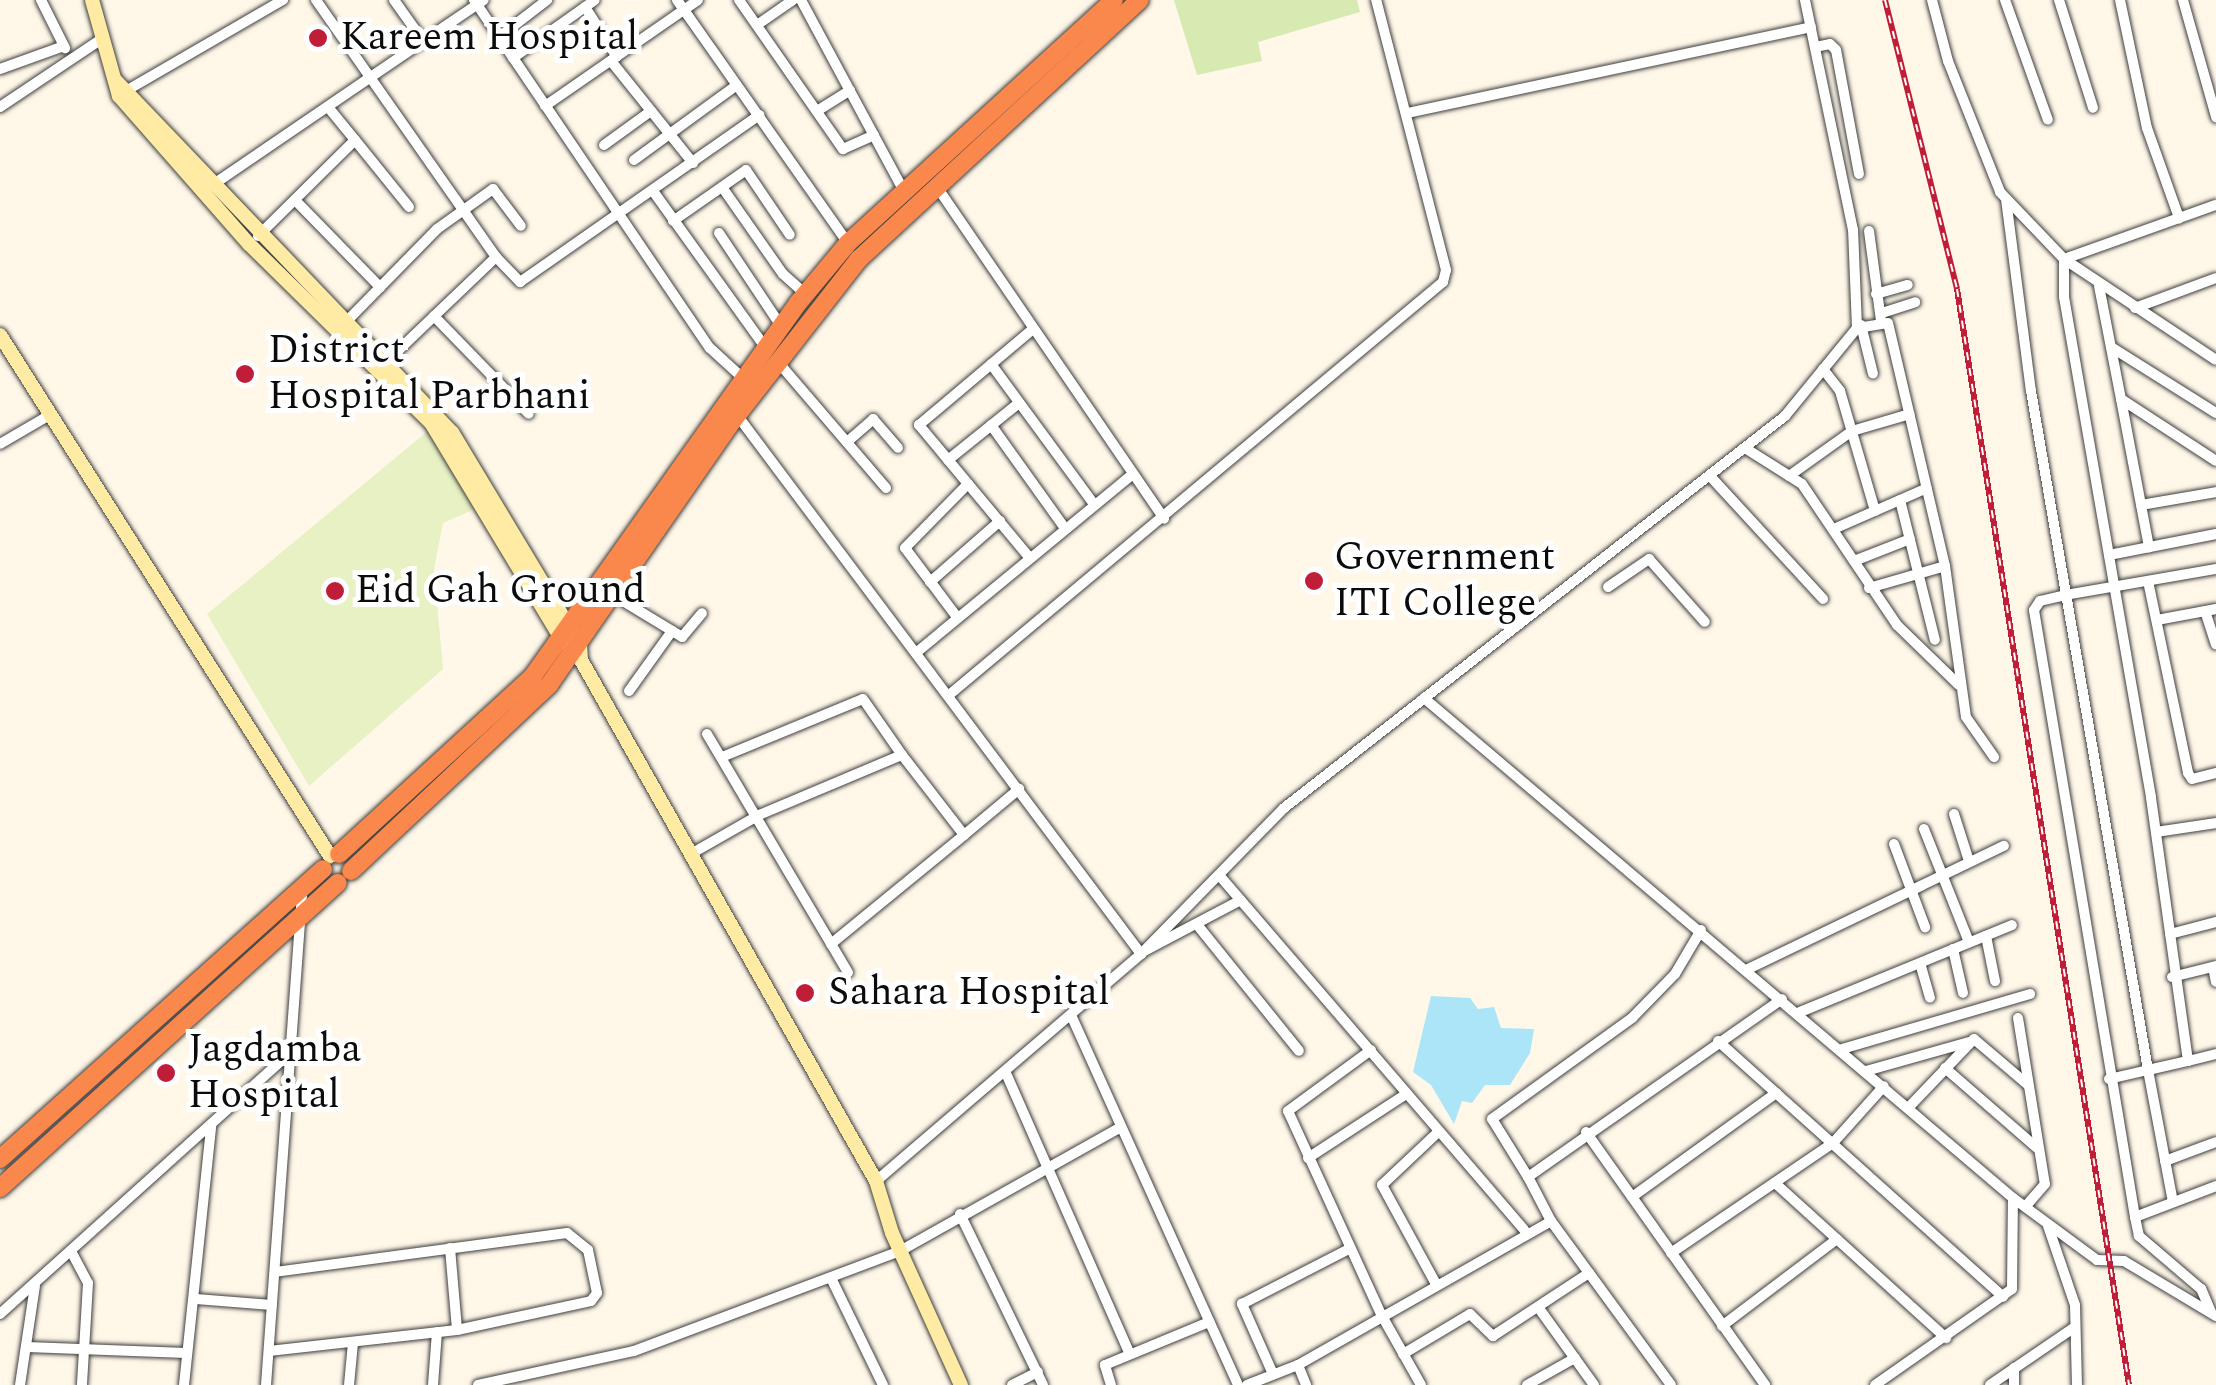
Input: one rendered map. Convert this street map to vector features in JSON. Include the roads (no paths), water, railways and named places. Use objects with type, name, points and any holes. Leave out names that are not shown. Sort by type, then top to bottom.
[{"type":"highway","points":[[0,1188],[550,685],[772,354],[921,189],[1114,0]]},
{"type":"highway","points":[[772,354],[782,326],[848,243],[921,189],[1140,0]]},
{"type":"highway","points":[[0,1160],[533,676],[573,646],[613,595],[732,409]]},
{"type":"highway","points":[[331,860],[344,877]]},
{"type":"street","points":[[41,0],[70,60]]},
{"type":"street","points":[[92,0],[122,88],[208,188],[342,326],[377,372],[441,436],[573,646]]},
{"type":"street","points":[[122,88],[283,0]]},
{"type":"street","points":[[316,0],[496,257],[520,282],[758,115]]},
{"type":"street","points":[[394,0],[424,42]]},
{"type":"street","points":[[499,37],[546,0]]},
{"type":"street","points":[[545,106],[614,59],[681,5],[698,0]]},
{"type":"street","points":[[740,0],[846,151],[874,135]]},
{"type":"street","points":[[756,24],[793,0]]},
{"type":"street","points":[[801,0],[874,135],[1032,330],[1164,520]]},
{"type":"street","points":[[949,695],[1164,520],[1443,282],[1446,270],[1376,0]]},
{"type":"street","points":[[1805,0],[1853,230],[1859,326],[1873,374]]},
{"type":"street","points":[[1932,0],[1948,61],[2006,199],[2065,596],[2173,1202]]},
{"type":"street","points":[[2005,0],[2048,120]]},
{"type":"street","points":[[2059,0],[2093,108]]},
{"type":"street","points":[[2120,0],[2148,128],[2179,218]]},
{"type":"street","points":[[2183,0],[2216,117]]},
{"type":"street","points":[[208,188],[478,2],[710,348],[750,384]]},
{"type":"street","points":[[513,58],[590,4],[614,59],[693,162]]},
{"type":"street","points":[[681,5],[848,243]]},
{"type":"street","points":[[1407,113],[1811,27]]},
{"type":"street","points":[[0,107],[103,38]]},
{"type":"street","points":[[1815,47],[1830,44],[1836,50],[1859,174]]},
{"type":"street","points":[[0,69],[64,46]]},
{"type":"street","points":[[634,160],[737,85]]},
{"type":"street","points":[[817,112],[850,90]]},
{"type":"street","points":[[328,107],[409,206]]},
{"type":"street","points":[[604,145],[651,111]]},
{"type":"street","points":[[255,238],[355,140]]},
{"type":"street","points":[[673,221],[748,171],[790,235]]},
{"type":"street","points":[[722,187],[783,274],[805,294]]},
{"type":"street","points":[[342,326],[462,209],[497,190],[521,226]]},
{"type":"street","points":[[653,191],[772,354],[886,488]]},
{"type":"street","points":[[2006,199],[2064,260],[2098,286],[2213,355]]},
{"type":"street","points":[[294,200],[380,287]]},
{"type":"street","points":[[2064,260],[2216,205]]},
{"type":"street","points":[[1869,231],[1881,317],[1888,323],[1945,566],[1968,723],[1994,757]]},
{"type":"street","points":[[720,233],[782,326]]},
{"type":"street","points":[[377,372],[496,257]]},
{"type":"street","points":[[2064,260],[2064,297],[2156,832],[2172,977],[2188,1061]]},
{"type":"street","points":[[2134,308],[2216,278]]},
{"type":"street","points":[[1876,294],[1908,285]]},
{"type":"street","points":[[2098,286],[2149,547]]},
{"type":"street","points":[[876,1182],[1143,952],[1284,808],[1784,416],[1859,326],[1915,302]]},
{"type":"street","points":[[434,316],[530,414]]},
{"type":"street","points":[[342,326],[388,359],[452,432],[876,1182],[961,1385]]},
{"type":"street","points":[[1029,557],[919,424],[1032,330]]},
{"type":"street","points":[[0,334],[48,416],[331,860]]},
{"type":"street","points":[[2110,347],[2216,413]]},
{"type":"street","points":[[991,364],[1093,503]]},
{"type":"street","points":[[1823,369],[1838,386],[1875,511]]},
{"type":"street","points":[[2121,399],[2216,461]]},
{"type":"street","points":[[948,460],[1019,403]]},
{"type":"street","points":[[732,409],[1143,952]]},
{"type":"street","points":[[1788,476],[1852,431],[1910,414]]},
{"type":"street","points":[[0,444],[48,416]]},
{"type":"street","points":[[846,442],[873,419],[898,448]]},
{"type":"street","points":[[991,425],[1064,527]]},
{"type":"street","points":[[1745,448],[1802,484],[1836,528],[1869,588],[1960,686]]},
{"type":"street","points":[[916,652],[1132,474]]},
{"type":"street","points":[[1710,476],[1823,599]]},
{"type":"street","points":[[957,616],[906,545],[968,484]]},
{"type":"street","points":[[1836,528],[1927,488]]},
{"type":"street","points":[[2141,505],[2216,492]]},
{"type":"street","points":[[1900,500],[1935,640]]},
{"type":"street","points":[[930,582],[1000,522]]},
{"type":"street","points":[[2109,554],[2216,534]]},
{"type":"street","points":[[1854,561],[1910,540]]},
{"type":"street","points":[[1618,549],[1633,570]]},
{"type":"street","points":[[1608,587],[1652,560],[1704,622]]},
{"type":"street","points":[[1869,588],[1945,566]]},
{"type":"street","points":[[2214,1314],[2201,1289],[2139,1236],[2109,1079],[2034,610],[2040,602],[2065,596],[2216,568]]},
{"type":"street","points":[[2148,580],[2190,777],[2216,772]]},
{"type":"street","points":[[613,595],[684,637],[702,613]]},
{"type":"street","points":[[2157,620],[2210,610],[2216,644]]},
{"type":"street","points":[[629,691],[672,631]]},
{"type":"street","points":[[1424,698],[1800,1012],[2012,1198],[2096,1260],[2124,1261],[2214,1314]]},
{"type":"street","points":[[722,757],[863,699],[964,835]]},
{"type":"street","points":[[706,734],[848,972]]},
{"type":"street","points":[[689,854],[758,816],[902,755]]},
{"type":"street","points":[[832,944],[1019,788]]},
{"type":"street","points":[[1954,814],[1969,860]]},
{"type":"street","points":[[2156,832],[2216,823]]},
{"type":"street","points":[[1924,830],[1969,942]]},
{"type":"street","points":[[1894,844],[1925,927]]},
{"type":"street","points":[[1748,969],[2004,846]]},
{"type":"street","points":[[1219,875],[1524,1230]]},
{"type":"street","points":[[266,1385],[304,886]]},
{"type":"street","points":[[1143,952],[1199,927],[1240,900]]},
{"type":"street","points":[[2170,934],[2216,922]]},
{"type":"street","points":[[1800,1012],[2012,925]]},
{"type":"street","points":[[1199,927],[1300,1050]]},
{"type":"street","points":[[1671,1385],[1550,1221],[1492,1118],[1632,1018],[1675,974],[1701,930]]},
{"type":"street","points":[[1986,936],[1996,981]]},
{"type":"street","points":[[1953,949],[1963,993]]},
{"type":"street","points":[[1920,963],[1930,998]]},
{"type":"street","points":[[2172,977],[2214,967],[2216,982]]},
{"type":"street","points":[[1842,1049],[2030,994]]},
{"type":"street","points":[[1528,1177],[1586,1132],[1782,999]]},
{"type":"street","points":[[1071,1014],[1238,1385]]},
{"type":"street","points":[[2018,1018],[2045,1184],[2025,1207]]},
{"type":"street","points":[[1866,1071],[1976,1039],[2029,1086]]},
{"type":"street","points":[[1718,1041],[2003,1296]]},
{"type":"street","points":[[1909,1106],[1970,1042]]},
{"type":"street","points":[[0,1314],[293,1050]]},
{"type":"street","points":[[1371,1050],[1288,1108],[1349,1249],[1420,1385]]},
{"type":"street","points":[[2109,1079],[2216,1054]]},
{"type":"street","points":[[1945,1068],[2038,1149]]},
{"type":"street","points":[[1005,1071],[1129,1352]]},
{"type":"street","points":[[1671,1253],[1833,1143],[1884,1086]]},
{"type":"street","points":[[1632,1197],[1776,1092]]},
{"type":"street","points":[[1308,1158],[1406,1094]]},
{"type":"street","points":[[184,1385],[196,1299],[211,1126]]},
{"type":"street","points":[[478,1385],[634,1352],[902,1250],[1049,1164],[1122,1128]]},
{"type":"street","points":[[1586,1132],[1765,1385]]},
{"type":"street","points":[[1436,1284],[1382,1185],[1437,1133]]},
{"type":"street","points":[[2165,1161],[2216,1142]]},
{"type":"street","points":[[1775,1183],[1946,1338]]},
{"type":"street","points":[[2135,1217],[2216,1186]]},
{"type":"street","points":[[1876,1385],[2012,1289],[2012,1198]]},
{"type":"street","points":[[960,1214],[1043,1385]]},
{"type":"street","points":[[1247,1385],[1298,1364],[1524,1230],[1550,1221]]},
{"type":"street","points":[[2048,1225],[2074,1300],[2077,1385]]},
{"type":"street","points":[[269,1351],[457,1330],[592,1301],[597,1293],[588,1250],[567,1233],[276,1272]]},
{"type":"street","points":[[1722,1326],[1836,1239]]},
{"type":"street","points":[[450,1248],[457,1330]]},
{"type":"street","points":[[1273,1374],[1242,1304],[1349,1249]]},
{"type":"street","points":[[72,1253],[88,1283],[82,1385]]},
{"type":"street","points":[[1403,1354],[1470,1314],[1493,1336],[1588,1273]]},
{"type":"street","points":[[831,1278],[883,1385]]},
{"type":"street","points":[[20,1385],[35,1284]]},
{"type":"street","points":[[2201,1289],[2216,1287]]},
{"type":"street","points":[[196,1299],[272,1306]]},
{"type":"street","points":[[1538,1307],[1594,1385]]},
{"type":"street","points":[[1111,1385],[1104,1366],[1129,1352],[1208,1322]]},
{"type":"street","points":[[1990,1385],[2074,1328]]},
{"type":"street","points":[[433,1385],[437,1332]]},
{"type":"street","points":[[349,1385],[353,1343]]},
{"type":"street","points":[[27,1348],[186,1353]]},
{"type":"street","points":[[1529,1385],[1574,1358]]},
{"type":"street","points":[[1298,1364],[1306,1385]]},
{"type":"street","points":[[2014,1368],[2014,1385]]},
{"type":"street","points":[[1012,1385],[1038,1372]]},
{"type":"water","points":[[1431,996],[1470,998],[1478,1009],[1494,1007],[1501,1028],[1534,1029],[1530,1053],[1510,1085],[1485,1085],[1472,1103],[1462,1101],[1454,1124],[1431,1085],[1413,1072]]},
{"type":"railway","points":[[1885,0],[1957,289],[2129,1385]]},
{"type":"place","name":"Kareem Hospital","points":[[318,38]]},
{"type":"place","name":"District Hospital Parbhani","points":[[245,374]]},
{"type":"place","name":"Government ITI College","points":[[1314,581]]},
{"type":"place","name":"Eid Gah Ground","points":[[335,591]]},
{"type":"place","name":"Sahara Hospital","points":[[805,993]]},
{"type":"place","name":"Jagdamba Hospital","points":[[166,1073]]}]
